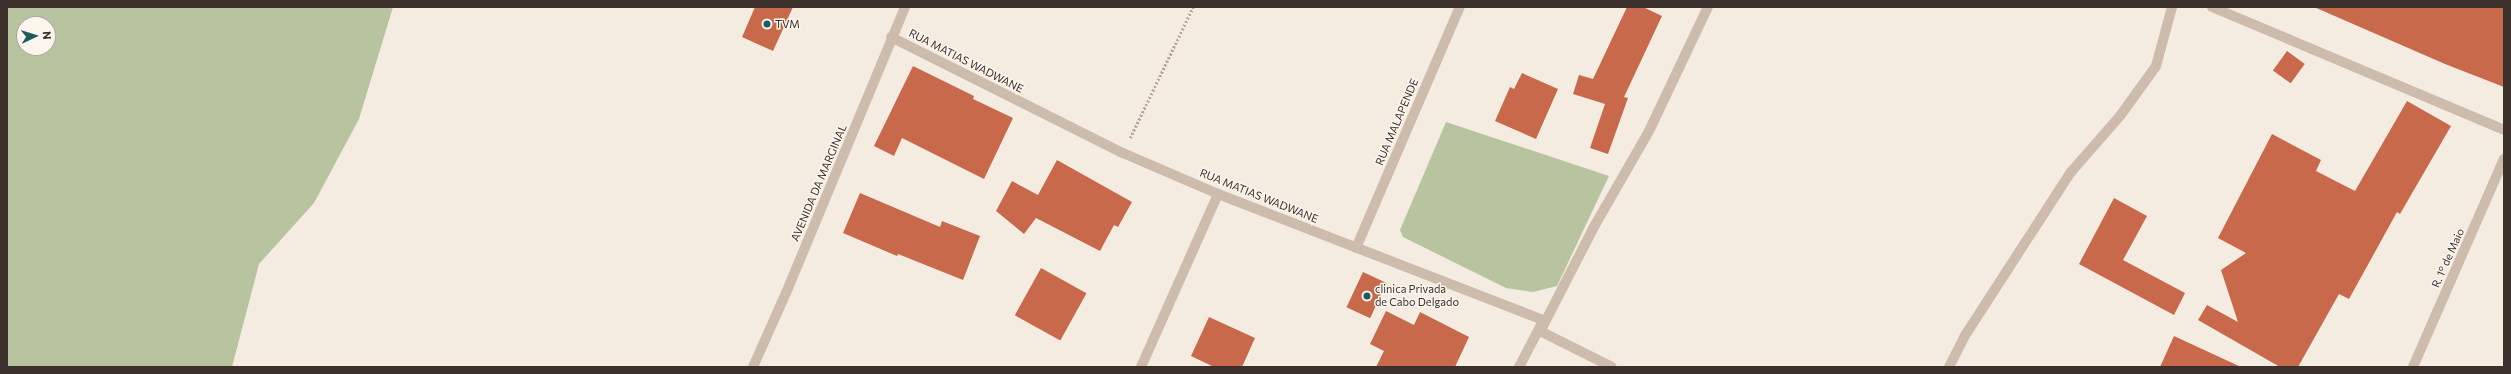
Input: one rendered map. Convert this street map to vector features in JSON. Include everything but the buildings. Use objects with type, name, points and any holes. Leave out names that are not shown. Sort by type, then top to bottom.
[{"type":"street","name":"AVENIDA DA MARGINAL","points":[[753,367],[789,286],[891,37],[905,7]]},
{"type":"street","name":"RUA MALAPENDE","points":[[1356,248],[1460,7]]},
{"type":"street","points":[[1540,331],[1595,225],[1649,131],[1708,7]]},
{"type":"street","points":[[1949,367],[1966,334],[2071,172],[2120,116],[2156,66],[2172,7]]},
{"type":"street","points":[[2212,7],[2504,130]]},
{"type":"street","name":"RUA MATIAS WADWANE","points":[[891,37],[1123,152],[1218,194],[1543,320]]},
{"type":"street","name":"R. 1º de Maio","points":[[2413,367],[2504,159]]},
{"type":"street","points":[[1141,367],[1218,194]]},
{"type":"street","points":[[1540,331],[1543,320]]},
{"type":"street","points":[[1519,367],[1543,320]]},
{"type":"street","points":[[1540,331],[1612,367]]},
{"type":"path","points":[[1123,152],[1193,7]]},
{"type":"green space","points":[[7,7],[393,7],[359,119],[314,203],[259,264],[232,367],[7,367]]},
{"type":"green space","points":[[1446,122],[1609,176],[1557,286],[1533,292],[1506,288],[1403,237],[1400,230]]},
{"type":"place","name":"TVM","points":[[767,24]]},
{"type":"place","name":"clinica Privada de Cabo Delgado","points":[[1367,296]]}]
